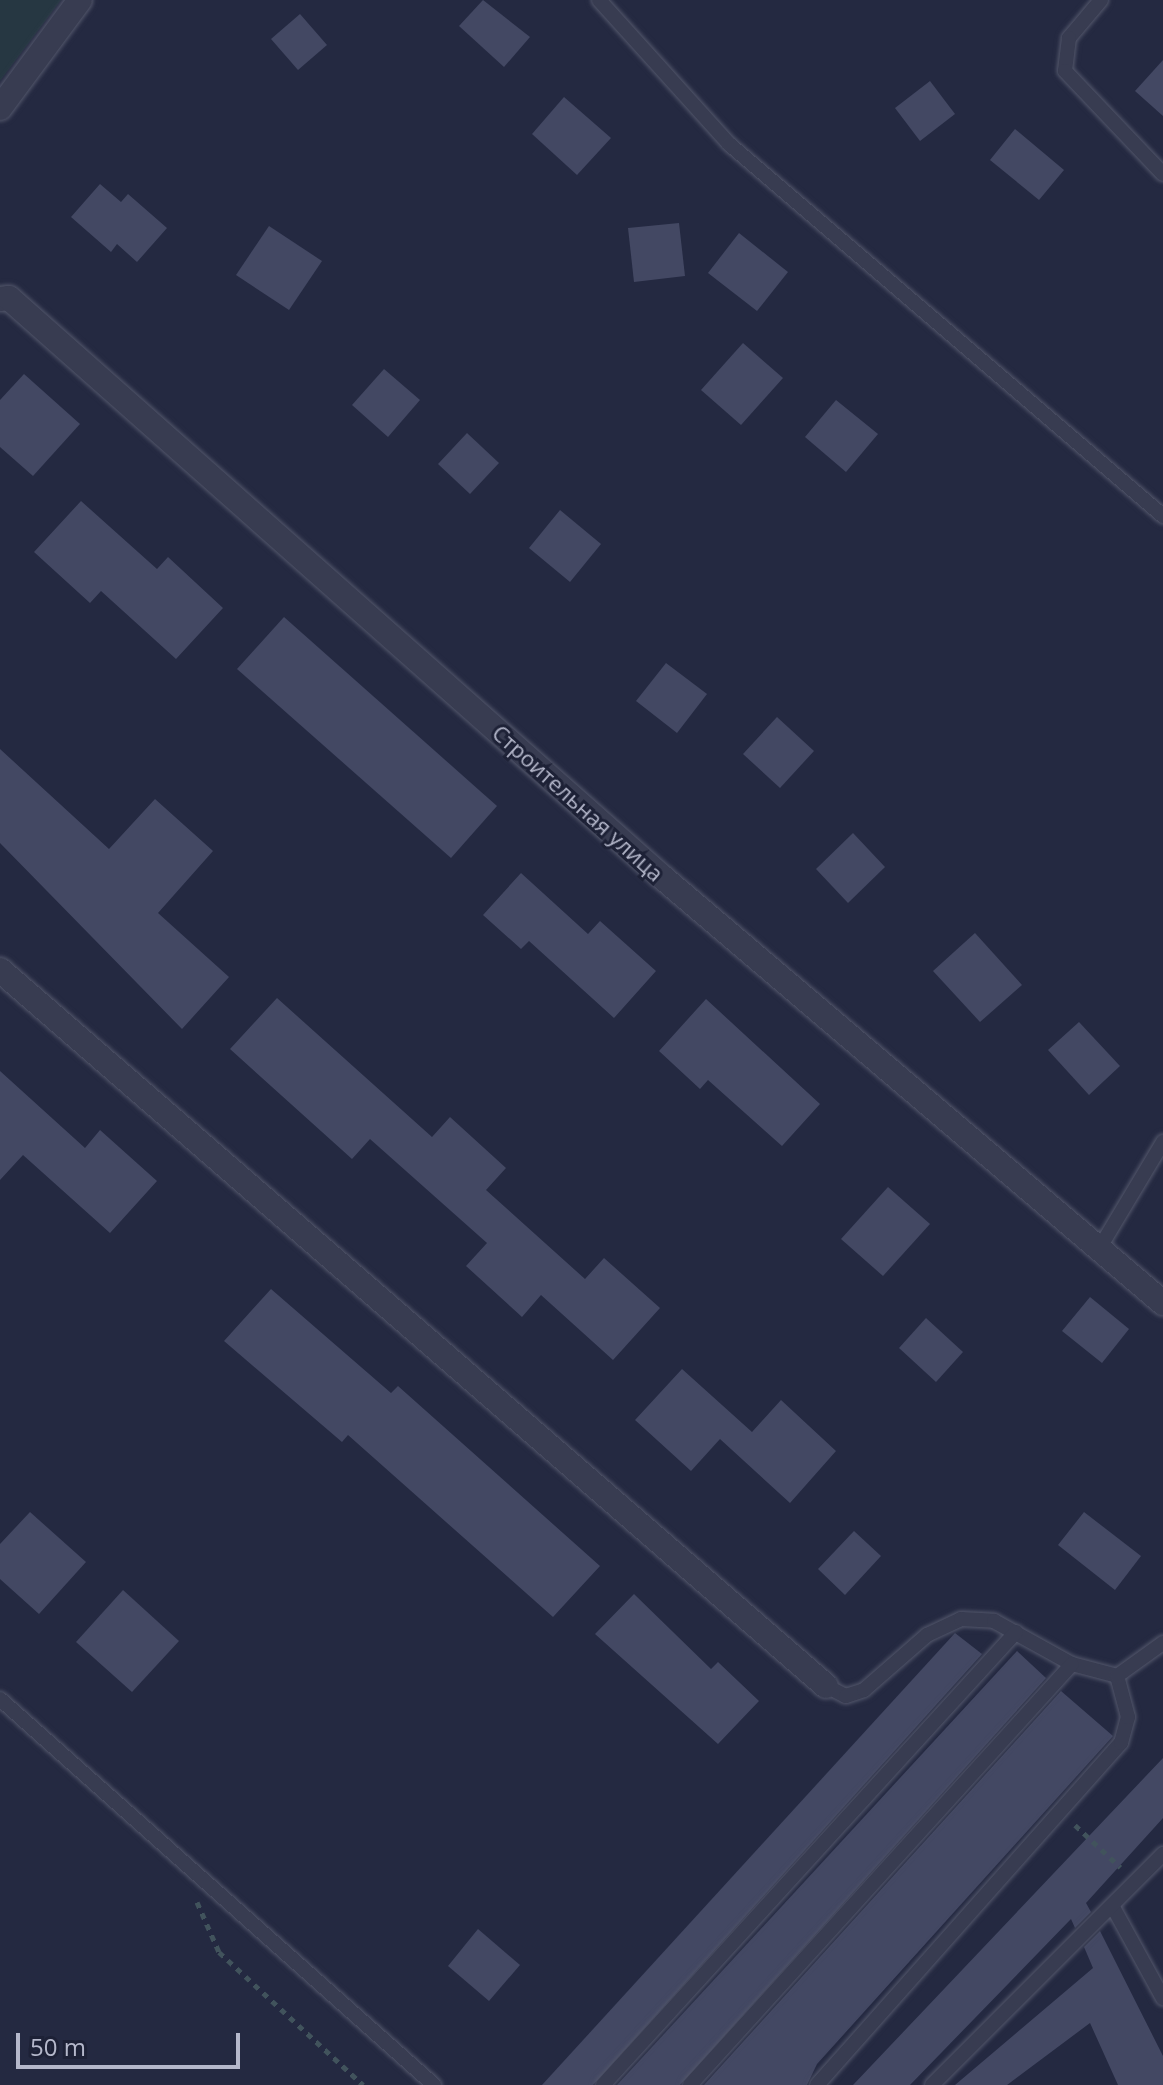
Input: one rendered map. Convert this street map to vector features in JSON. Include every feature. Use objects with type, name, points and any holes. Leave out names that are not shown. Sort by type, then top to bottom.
[{"type":"street","points":[[0,108],[80,0]]},
{"type":"street","name":"Строительная улица","points":[[0,299],[9,298],[650,867],[1163,1303]]},
{"type":"street","points":[[0,970],[826,1686]]},
{"type":"lane","points":[[599,0],[729,144],[1163,516]]},
{"type":"lane","points":[[1101,0],[1069,38],[1065,71],[1163,174]]},
{"type":"lane","points":[[1099,1249],[1163,1142]]},
{"type":"lane","points":[[826,1686],[846,1696],[864,1690],[927,1635],[961,1619],[994,1621],[1072,1664],[1117,1676]]},
{"type":"lane","points":[[603,2085],[1016,1632]]},
{"type":"lane","points":[[1117,1676],[1163,1643]]},
{"type":"lane","points":[[690,2085],[1072,1664]]},
{"type":"lane","points":[[817,2085],[1062,1813],[1121,1743],[1128,1717],[1117,1676]]},
{"type":"lane","points":[[0,1699],[434,2085]]},
{"type":"lane","points":[[932,2085],[1114,1909],[1163,1854]]},
{"type":"lane","points":[[1114,1909],[1163,1998]]},
{"type":"path","points":[[1062,1813],[1137,1883]]},
{"type":"path","points":[[194,1872],[198,1912],[219,1952],[363,2085]]},
{"type":"shaded area","points":[[0,0],[61,0],[0,81]]},
{"type":"building","points":[[483,0],[530,37],[504,67],[459,26]]},
{"type":"building","points":[[300,14],[327,45],[298,70],[271,39]]},
{"type":"building","points":[[1163,60],[1163,116],[1135,91]]},
{"type":"building","points":[[930,81],[955,114],[920,141],[895,108]]},
{"type":"building","points":[[564,97],[611,138],[577,175],[532,134]]},
{"type":"building","points":[[1015,129],[1064,170],[1039,200],[990,160]]},
{"type":"building","points":[[100,184],[121,202],[128,194],[167,228],[137,262],[117,244],[111,252],[71,217]]},
{"type":"building","points":[[679,223],[685,276],[634,282],[628,228]]},
{"type":"building","points":[[269,226],[322,261],[289,310],[236,275]]},
{"type":"building","points":[[739,233],[788,272],[757,311],[708,273]]},
{"type":"building","points":[[743,343],[783,378],[741,425],[701,390]]},
{"type":"building","points":[[384,369],[420,400],[388,437],[352,405]]},
{"type":"building","points":[[24,374],[80,424],[33,476],[0,447],[0,400]]},
{"type":"building","points":[[836,400],[878,434],[846,472],[805,437]]},
{"type":"building","points":[[467,433],[499,463],[470,494],[438,464]]},
{"type":"building","points":[[81,501],[157,569],[168,557],[223,608],[176,659],[101,591],[90,603],[34,552]]},
{"type":"building","points":[[560,510],[601,544],[570,582],[529,548]]},
{"type":"building","points":[[284,617],[497,806],[451,858],[237,669]]},
{"type":"building","points":[[666,663],[707,694],[677,733],[636,701]]},
{"type":"building","points":[[777,717],[814,751],[780,788],[743,754]]},
{"type":"building","points":[[0,749],[109,849],[155,799],[213,851],[158,913],[229,977],[182,1029],[0,843]]},
{"type":"building","points":[[853,833],[885,867],[848,903],[816,869]]},
{"type":"building","points":[[521,873],[588,934],[600,921],[656,971],[614,1018],[529,941],[521,949],[483,915]]},
{"type":"building","points":[[975,933],[1022,985],[980,1022],[933,971]]},
{"type":"building","points":[[277,998],[432,1137],[450,1117],[506,1168],[486,1190],[585,1279],[604,1258],[660,1308],[613,1360],[541,1295],[522,1317],[466,1266],[487,1243],[370,1139],[352,1159],[230,1049]]},
{"type":"building","points":[[706,999],[820,1104],[782,1146],[708,1080],[700,1089],[659,1051]]},
{"type":"building","points":[[1079,1022],[1120,1066],[1089,1095],[1048,1050]]},
{"type":"building","points":[[0,1071],[85,1148],[100,1130],[157,1181],[110,1233],[23,1155],[0,1180]]},
{"type":"building","points":[[888,1187],[930,1224],[883,1276],[841,1239]]},
{"type":"building","points":[[271,1289],[391,1393],[398,1386],[600,1566],[553,1617],[348,1435],[342,1442],[224,1341]]},
{"type":"building","points":[[1090,1297],[1129,1329],[1102,1363],[1062,1331]]},
{"type":"building","points":[[926,1318],[963,1352],[936,1382],[899,1348]]},
{"type":"building","points":[[682,1369],[752,1432],[781,1400],[836,1451],[790,1503],[720,1439],[691,1471],[635,1420]]},
{"type":"building","points":[[30,1512],[86,1562],[39,1614],[0,1579],[0,1544]]},
{"type":"building","points":[[1084,1512],[1141,1556],[1115,1590],[1058,1545]]},
{"type":"building","points":[[854,1531],[881,1556],[845,1595],[818,1569]]},
{"type":"building","points":[[123,1590],[179,1641],[132,1692],[76,1642]]},
{"type":"building","points":[[634,1594],[711,1669],[718,1662],[759,1701],[718,1744],[595,1634]]},
{"type":"building","points":[[955,1633],[982,1654],[593,2085],[542,2085]]},
{"type":"building","points":[[1017,1651],[1046,1678],[680,2085],[617,2085]]},
{"type":"building","points":[[1061,1691],[1113,1736],[817,2064],[807,2085],[704,2085]]},
{"type":"building","points":[[1163,1758],[1163,1818],[1086,1903],[1091,1912],[1075,1928],[1071,1919],[910,2085],[853,2085]]},
{"type":"building","points":[[478,1929],[520,1965],[489,2001],[448,1966]]},
{"type":"building","points":[[1100,1931],[1163,2056],[1163,2085],[1118,2085],[1090,2023],[1007,2085],[955,2085],[1093,1968],[1084,1947]]}]
